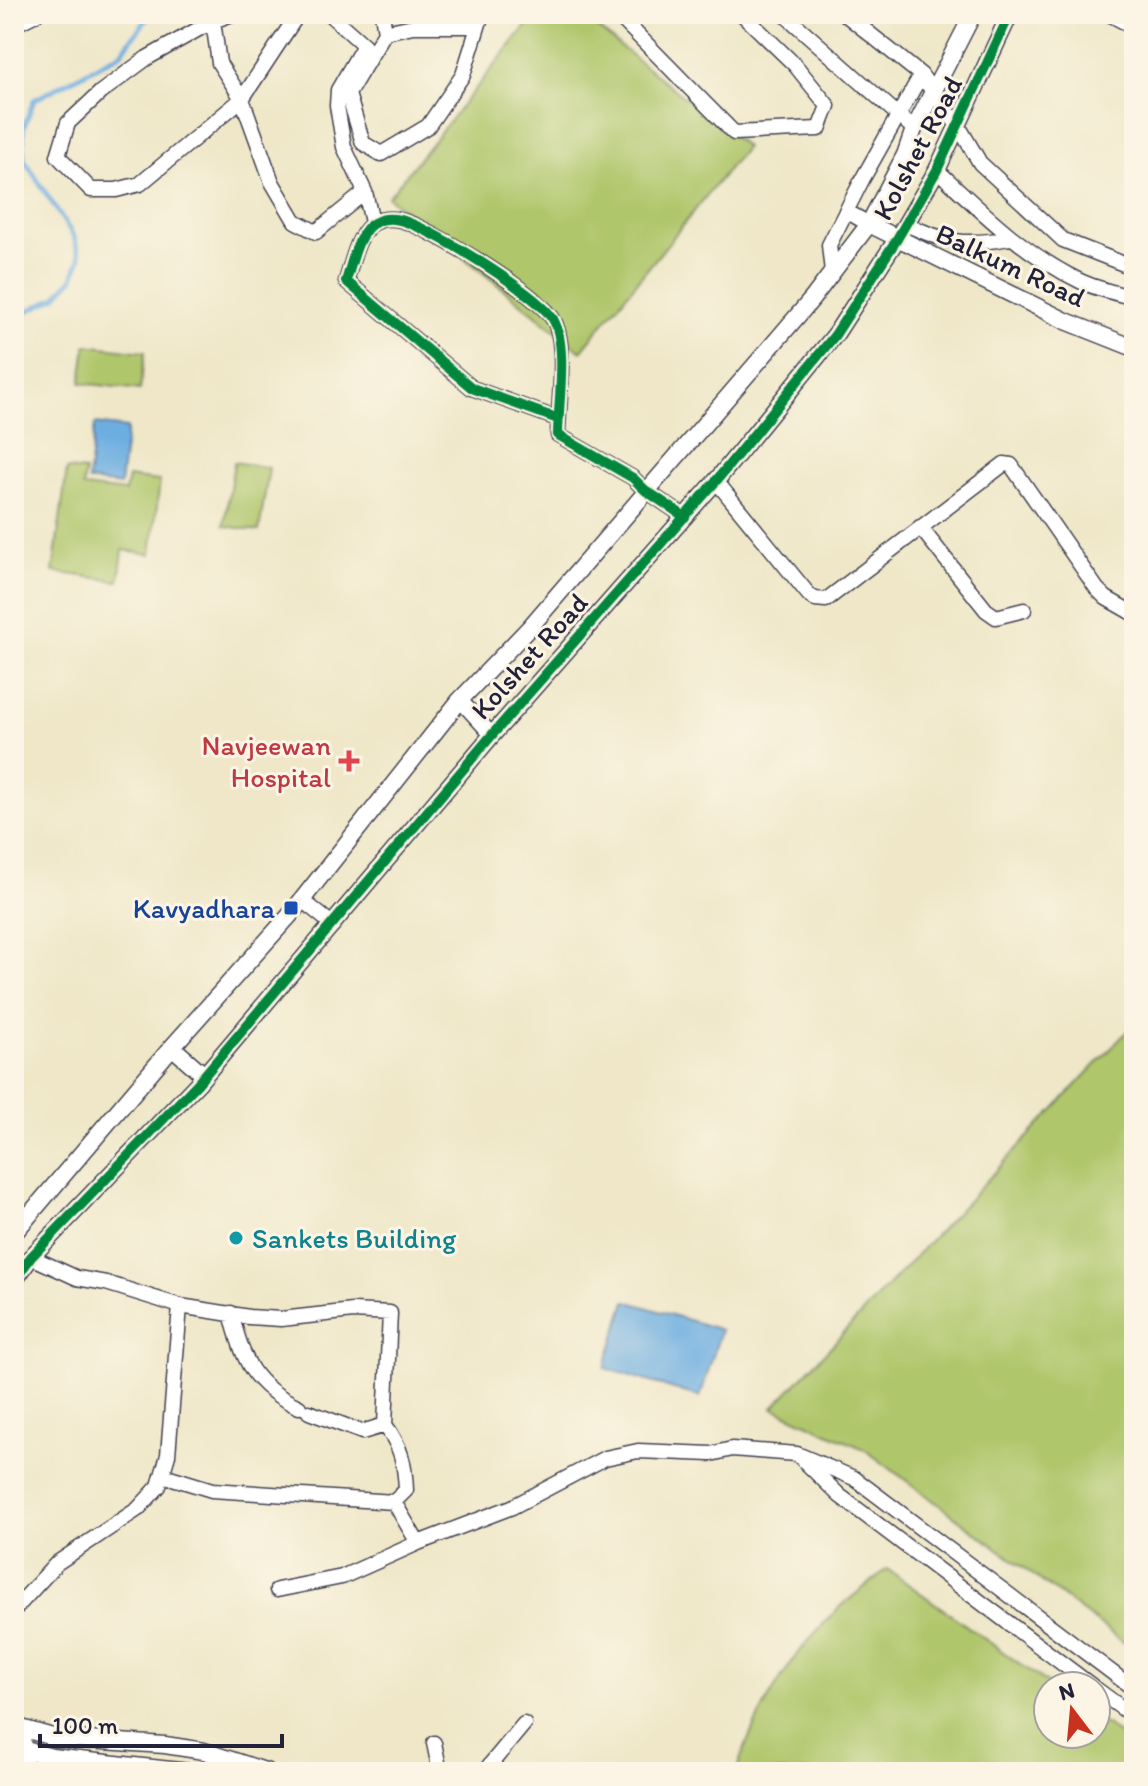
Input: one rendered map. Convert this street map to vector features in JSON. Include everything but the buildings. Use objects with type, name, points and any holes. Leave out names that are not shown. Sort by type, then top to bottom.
[{"type":"street","points":[[14,25],[36,14]]},
{"type":"street","points":[[223,16],[147,58],[101,92],[68,123],[58,156],[91,190],[116,190],[140,184],[242,99],[298,14]]},
{"type":"street","points":[[329,14],[364,45],[338,90],[337,106],[344,147],[365,192],[372,222]]},
{"type":"street","points":[[382,14],[385,32],[348,94],[363,143],[381,154],[428,126],[463,75],[480,20],[413,26],[385,32]]},
{"type":"street","points":[[617,14],[734,133],[819,129],[828,106],[795,65],[742,14]]},
{"type":"street","points":[[784,14],[914,129]]},
{"type":"street","points":[[845,14],[921,75],[959,127],[980,163],[1063,240],[1134,268]]},
{"type":"street","name":"Kolshet Road","points":[[14,1233],[302,900],[460,700],[530,627],[832,272],[869,224],[973,14]]},
{"type":"street","name":"Kolshet Road","points":[[14,1281],[31,1257],[204,1075],[492,735],[716,481],[835,335],[937,170],[1010,14]]},
{"type":"street","points":[[1109,14],[1134,27]]},
{"type":"street","points":[[223,16],[219,63],[242,99],[272,182],[295,221],[316,232],[365,192]]},
{"type":"street","points":[[832,272],[829,245],[921,75]]},
{"type":"street","points":[[937,170],[1010,238],[1034,256],[1083,282],[1134,298]]},
{"type":"street","points":[[846,211],[869,224]]},
{"type":"street","points":[[558,419],[472,388],[346,281],[362,236],[372,222],[388,218],[403,221],[459,249],[540,304],[554,321],[561,344],[558,435],[633,478],[645,490],[685,517]]},
{"type":"street","name":"Balkum Road","points":[[869,224],[1066,321],[1134,348]]},
{"type":"street","points":[[906,224],[939,240],[984,243],[1010,238]]},
{"type":"street","points":[[716,481],[815,599],[826,600],[1004,464],[1011,465],[1097,589],[1106,598],[1134,614]]},
{"type":"street","points":[[920,527],[986,610],[996,617],[1024,610]]},
{"type":"street","points":[[460,700],[492,735]]},
{"type":"street","points":[[302,900],[333,925]]},
{"type":"street","points":[[172,1047],[204,1075]]},
{"type":"street","points":[[14,1233],[31,1257],[77,1278],[106,1283],[180,1306],[281,1319],[353,1311],[390,1313],[385,1425],[396,1440],[405,1464],[406,1490],[394,1502],[212,1490],[163,1475]]},
{"type":"street","points":[[14,1610],[57,1563],[138,1509],[159,1486],[172,1412],[180,1306]]},
{"type":"street","points":[[231,1313],[237,1339],[254,1375],[278,1397],[362,1432],[385,1425]]},
{"type":"street","points":[[277,1590],[342,1577],[418,1543],[512,1507],[605,1458],[638,1451],[711,1454],[732,1449],[797,1454],[854,1478],[1134,1689]]},
{"type":"street","points":[[797,1454],[840,1496],[1071,1670]]},
{"type":"street","points":[[394,1502],[418,1543]]},
{"type":"street","points":[[1112,1700],[1134,1717]]},
{"type":"street","points":[[484,1772],[524,1724]]},
{"type":"street","points":[[27,1772],[18,1748],[19,1728],[56,1738],[165,1745],[204,1751],[268,1772]]},
{"type":"street","points":[[434,1743],[440,1772]]},
{"type":"street","points":[[18,1748],[52,1757],[189,1772]]},
{"type":"green space","points":[[536,14],[580,14],[746,147],[581,351],[388,197]]},
{"type":"green space","points":[[86,345],[145,352],[140,390],[81,383]]},
{"type":"green space","points":[[234,462],[269,468],[259,531],[224,526]]},
{"type":"green space","points":[[67,469],[85,471],[83,487],[125,492],[128,477],[160,481],[151,554],[123,550],[119,581],[53,572]]},
{"type":"green space","points":[[1134,1024],[1134,1650],[864,1449],[773,1408]]},
{"type":"green space","points":[[887,1569],[1032,1672],[1032,1750],[1112,1750],[1112,1729],[1134,1745],[1134,1772],[736,1772],[753,1730],[786,1671],[814,1635],[850,1599]]},
{"type":"water","points":[[95,424],[127,428],[120,485],[88,481]]},
{"type":"water","points":[[626,1301],[721,1330],[700,1397],[605,1368]]},
{"type":"waterway","points":[[14,318],[56,297],[73,278],[80,258],[74,237],[24,159],[23,129],[34,100],[120,54],[151,14]]},
{"type":"cycle path","points":[[14,1281],[31,1257],[198,1083],[492,735],[716,481],[835,335],[937,170],[1010,14]]},
{"type":"cycle path","points":[[558,419],[472,388],[346,281],[356,248],[370,226],[390,219],[415,225],[482,263],[543,308],[553,319],[560,343],[558,435],[633,478],[645,490],[685,517]]},
{"type":"place","name":"Navjeewan Hospital","points":[[349,761]]},
{"type":"place","name":"Kavyadhara","points":[[291,908]]},
{"type":"place","name":"Sankets Building","points":[[236,1238]]}]
